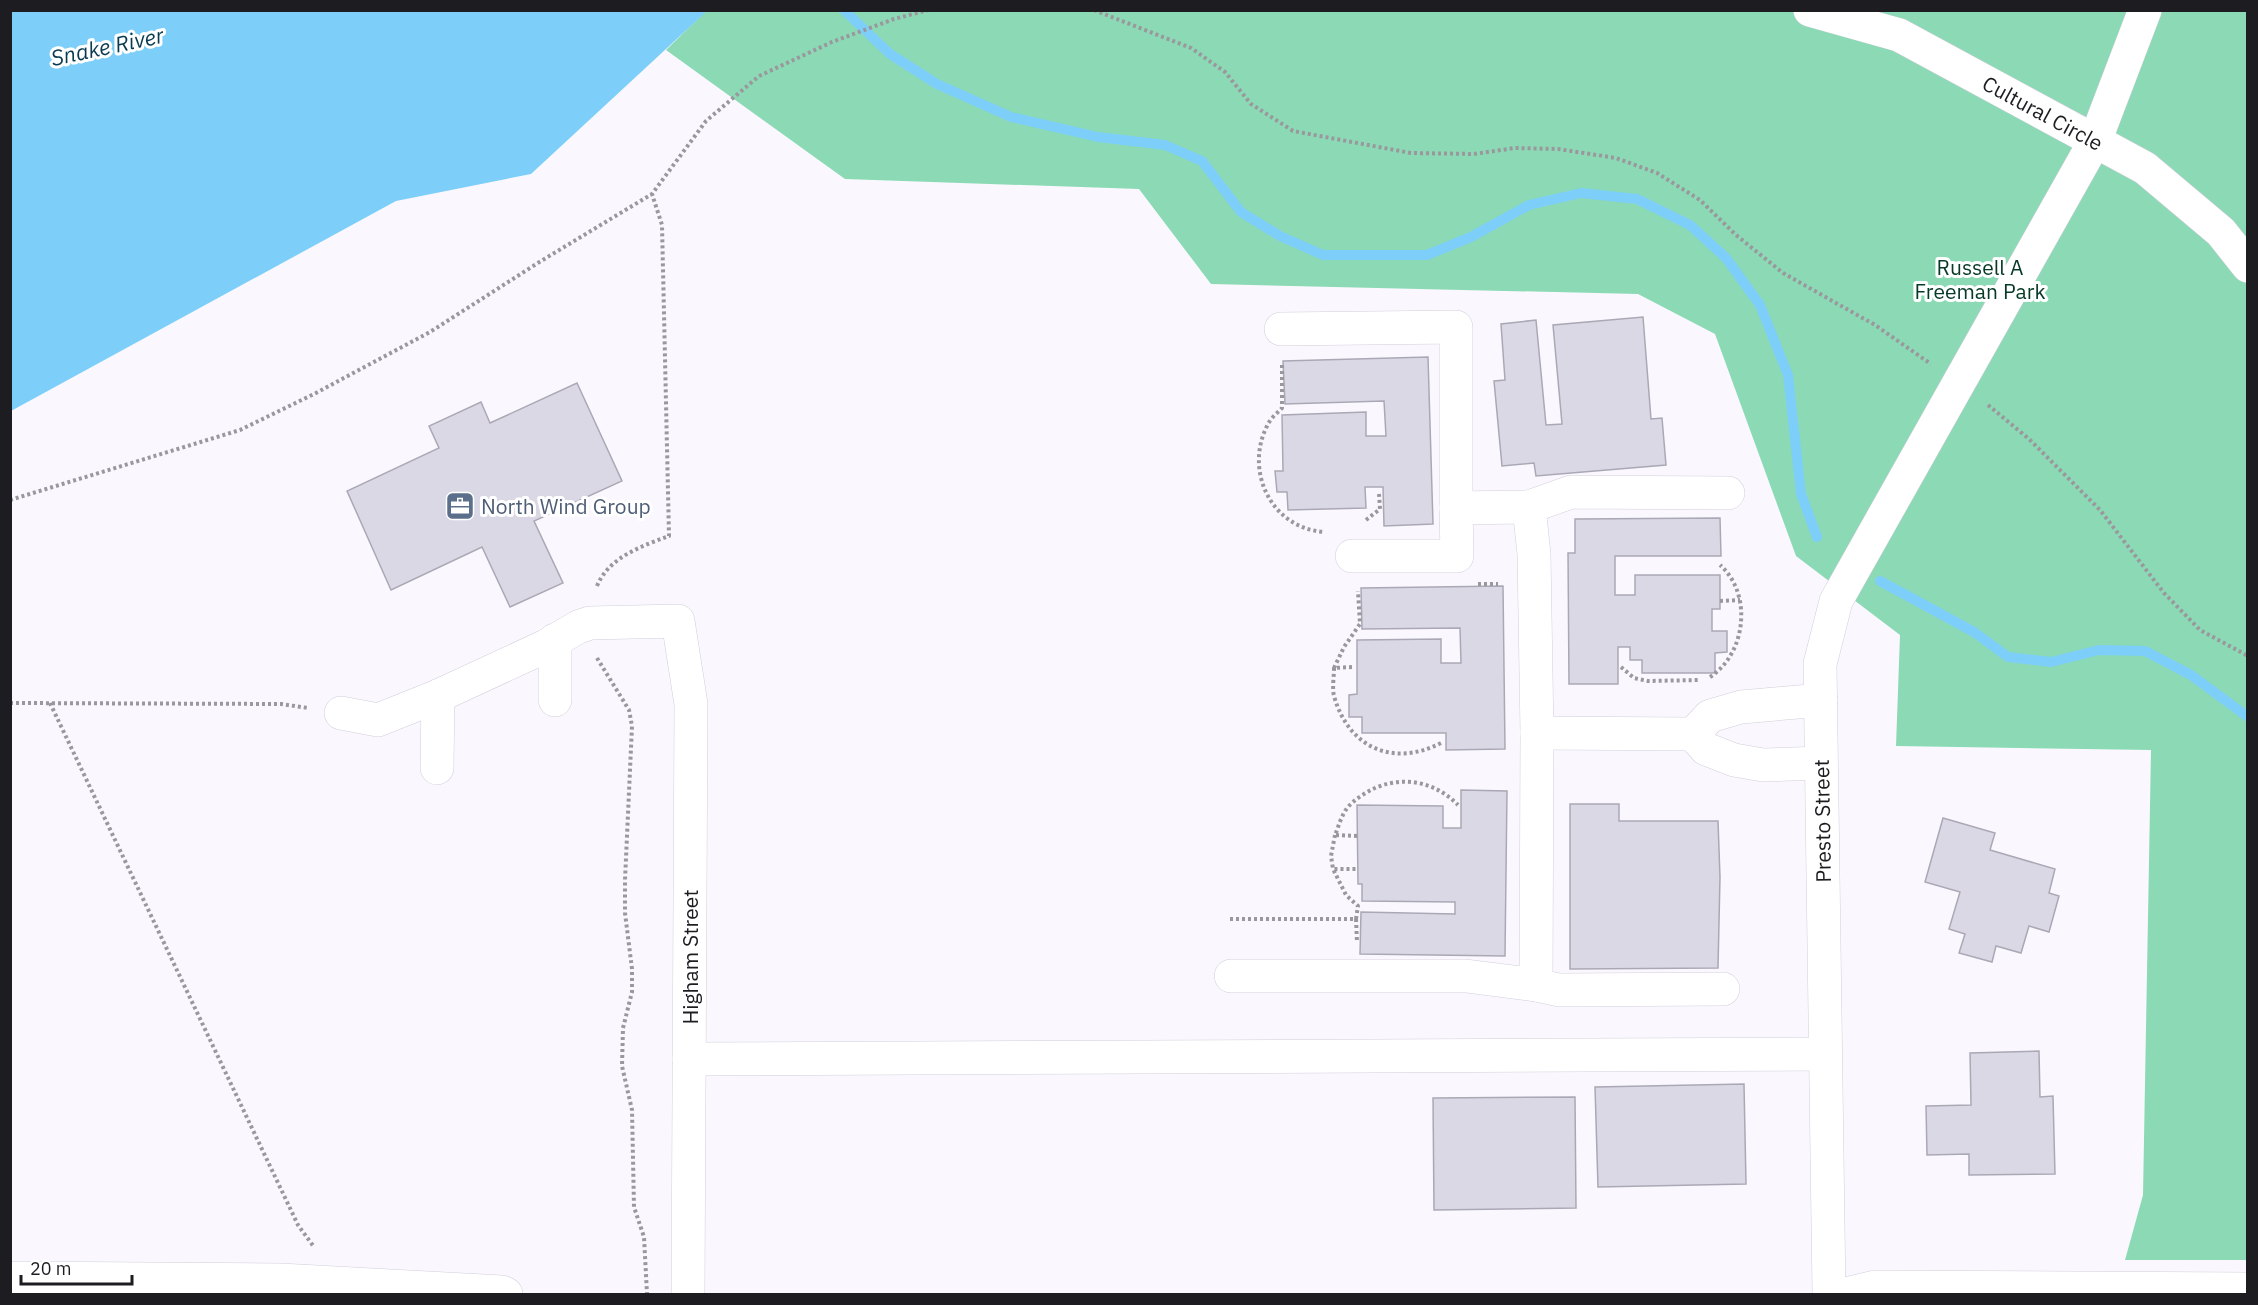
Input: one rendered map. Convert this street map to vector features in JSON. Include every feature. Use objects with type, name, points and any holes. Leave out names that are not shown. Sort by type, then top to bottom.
[{"type":"street","name":"Cultural Circle","points":[[1810,10],[1899,35],[2145,168],[2222,232],[2247,266]]},
{"type":"street","name":"Presto Street","points":[[1829,1294],[1820,664],[1836,601],[2095,141],[2145,10]]},
{"type":"street","points":[[1281,329],[1456,327],[1457,556],[1347,558]]},
{"type":"street","points":[[1456,508],[1529,507],[1571,492],[1728,493]]},
{"type":"street","points":[[1529,507],[1534,554],[1537,733],[1536,985]]},
{"type":"street","name":"Higham Street","points":[[590,623],[678,621],[691,704],[688,1294]]},
{"type":"street","points":[[341,713],[378,720],[438,696],[590,623]]},
{"type":"street","points":[[555,640],[555,700]]},
{"type":"street","points":[[436,768],[438,696]]},
{"type":"street","points":[[1537,733],[1693,734],[1710,716],[1741,707],[1821,700]]},
{"type":"street","points":[[1693,734],[1706,749],[1734,760],[1763,765],[1821,763]]},
{"type":"street","points":[[1231,976],[1466,976],[1559,990],[1723,989]]},
{"type":"street","points":[[689,1059],[1825,1054]]},
{"type":"street","points":[[10,1278],[280,1280],[506,1294]]},
{"type":"street","points":[[1845,1294],[1875,1287],[2247,1289]]},
{"type":"path","points":[[10,500],[240,429],[315,394],[430,332],[651,194],[706,121],[759,76],[832,42],[894,19],[928,10]]},
{"type":"path","points":[[1094,10],[1191,48],[1225,72],[1251,104],[1293,130],[1411,153],[1474,154],[1515,148],[1558,149],[1616,158],[1657,173],[1700,200],[1736,235],[1783,273],[1875,325],[1960,384],[2029,439],[2100,510],[2164,593],[2200,630],[2247,656]]},
{"type":"path","points":[[647,1294],[644,1237],[634,1207],[632,1110],[622,1066],[623,1028],[632,992],[626,880],[632,726],[629,710],[594,654],[590,623],[594,594],[600,580],[615,562],[637,547],[669,536],[662,225],[651,194]]},
{"type":"path","points":[[1282,363],[1282,408],[1267,424],[1257,461],[1262,486],[1274,507],[1288,521],[1347,558],[1360,624],[1344,647],[1334,668],[1334,695],[1346,723],[1364,742],[1389,753],[1412,755],[1442,743]]},
{"type":"path","points":[[1360,525],[1380,509],[1379,494]]},
{"type":"path","points":[[1621,667],[1634,678],[1648,681],[1703,680],[1725,665],[1738,642],[1741,619],[1740,600],[1726,571],[1720,565]]},
{"type":"path","points":[[1720,601],[1740,600]]},
{"type":"path","points":[[1334,668],[1352,667]]},
{"type":"path","points":[[10,703],[281,704],[341,713]]},
{"type":"path","points":[[50,703],[298,1225],[342,1284]]},
{"type":"path","points":[[1230,919],[1356,919],[1358,906],[1346,895],[1333,869],[1330,856],[1344,812],[1356,799],[1372,789],[1397,781],[1412,781],[1430,785],[1448,795],[1458,805]]},
{"type":"path","points":[[1335,835],[1357,836]]},
{"type":"path","points":[[1333,869],[1358,869]]},
{"type":"green space","name":"Russell A Freeman Park","points":[[707,10],[2247,11],[2247,1260],[2125,1260],[2143,1195],[2151,750],[1896,746],[1900,635],[1796,556],[1715,334],[1638,294],[1211,284],[1139,189],[845,179],[666,50]]},
{"type":"water","name":"Snake River","points":[[11,10],[707,11],[531,174],[396,201],[11,411]]},
{"type":"building","points":[[1643,317],[1651,419],[1662,418],[1666,465],[1536,476],[1534,463],[1502,466],[1494,381],[1505,380],[1501,324],[1536,320],[1546,425],[1562,424],[1553,325]]},
{"type":"building","points":[[1428,357],[1433,524],[1384,526],[1383,487],[1365,487],[1366,508],[1288,510],[1287,492],[1277,492],[1275,471],[1283,471],[1282,415],[1366,412],[1366,436],[1386,436],[1384,401],[1285,404],[1283,361]]},
{"type":"building","name":"North Wind Group","points":[[577,383],[622,481],[534,521],[563,583],[510,607],[482,547],[391,590],[347,491],[439,448],[429,426],[481,402],[490,423]]},
{"type":"building","points":[[1720,518],[1721,556],[1615,556],[1615,595],[1635,595],[1635,575],[1720,575],[1720,609],[1712,609],[1712,631],[1727,631],[1727,652],[1715,653],[1715,673],[1642,673],[1642,660],[1630,660],[1630,647],[1618,647],[1618,684],[1569,684],[1568,553],[1575,553],[1575,519]]},
{"type":"building","points":[[1503,586],[1505,749],[1446,750],[1446,733],[1362,733],[1362,717],[1349,717],[1349,695],[1357,694],[1357,640],[1441,639],[1441,663],[1461,663],[1460,628],[1362,629],[1361,588]]},
{"type":"building","points":[[1461,790],[1507,791],[1505,956],[1360,954],[1361,912],[1455,914],[1455,902],[1362,901],[1362,884],[1358,884],[1357,805],[1443,806],[1443,828],[1461,828]]},
{"type":"building","points":[[1570,804],[1619,804],[1619,821],[1718,821],[1720,877],[1718,968],[1570,969]]},
{"type":"building","points":[[1943,818],[1995,833],[1990,850],[2055,869],[2049,893],[2059,896],[2049,932],[2029,926],[2021,953],[1996,946],[1992,962],[1959,953],[1965,934],[1949,929],[1960,892],[1925,882]]},
{"type":"building","points":[[2039,1051],[2040,1097],[2053,1096],[2055,1174],[1969,1175],[1969,1154],[1927,1155],[1926,1106],[1971,1105],[1970,1053]]},
{"type":"building","points":[[1744,1084],[1746,1184],[1598,1187],[1595,1087]]},
{"type":"building","points":[[1575,1097],[1576,1208],[1434,1210],[1433,1098]]},
{"type":"waterway","points":[[844,10],[890,54],[937,84],[1011,117],[1098,137],[1165,145],[1202,161],[1241,212],[1280,236],[1323,255],[1427,255],[1471,237],[1529,205],[1581,193],[1637,199],[1690,225],[1726,258],[1760,305],[1788,375],[1801,494],[1817,537]]},
{"type":"waterway","points":[[1880,581],[1974,632],[2008,657],[2051,662],[2099,650],[2145,651],[2191,675],[2248,717]]},
{"type":"place","name":"North Wind Group","points":[[460,506]]}]
